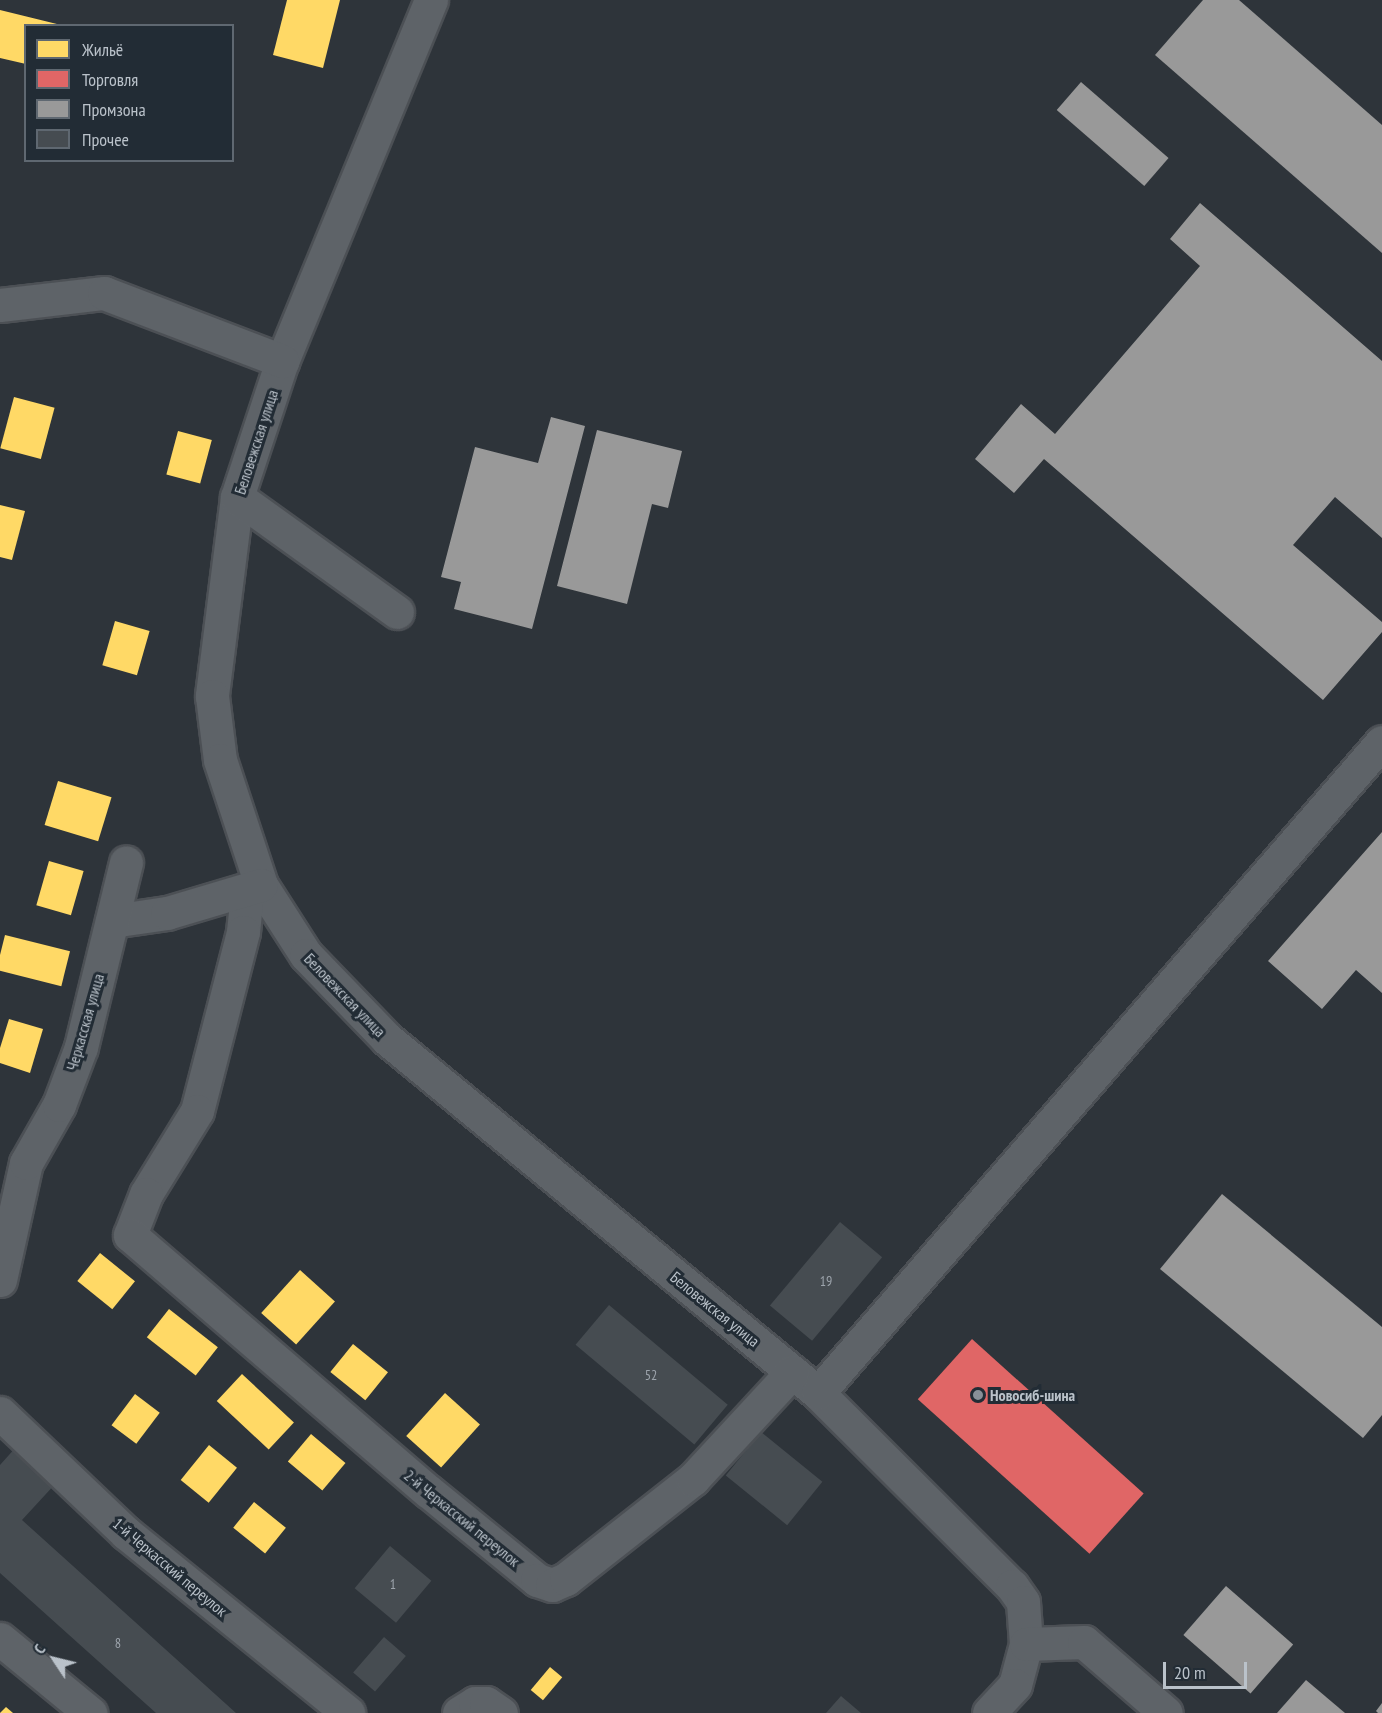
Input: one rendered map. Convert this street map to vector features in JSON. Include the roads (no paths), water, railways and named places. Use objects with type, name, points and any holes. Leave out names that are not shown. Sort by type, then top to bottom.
[{"type":"street","name":"Беловежская улица","points":[[431,0],[282,361],[237,497],[212,696],[220,760],[254,888],[306,955],[387,1039],[818,1393],[1012,1586],[1023,1602],[1026,1644],[1015,1685],[989,1713]]},
{"type":"street","points":[[0,305],[104,293],[282,361]]},
{"type":"street","points":[[237,497],[397,612]]},
{"type":"street","points":[[818,1393],[1382,742]]},
{"type":"street","name":"Черкасская улица","points":[[0,1280],[27,1163],[59,1105],[81,1047],[126,862]]},
{"type":"street","points":[[112,921],[167,913],[254,888]]},
{"type":"street","name":"2-й Черкасский переулок","points":[[254,888],[196,1111],[146,1194],[130,1235],[428,1491],[537,1580],[552,1585],[566,1579],[693,1479],[792,1372]]},
{"type":"street","name":"1-й Черкасский переулок","points":[[0,1413],[126,1533],[348,1713]]},
{"type":"street","points":[[0,1639],[90,1713]]},
{"type":"street","points":[[1026,1644],[1084,1642],[1166,1713]]},
{"type":"street","points":[[459,1713],[475,1702],[486,1703],[501,1713]]},
{"type":"place","name":"Новосиб-шина","points":[[978,1395]]}]
